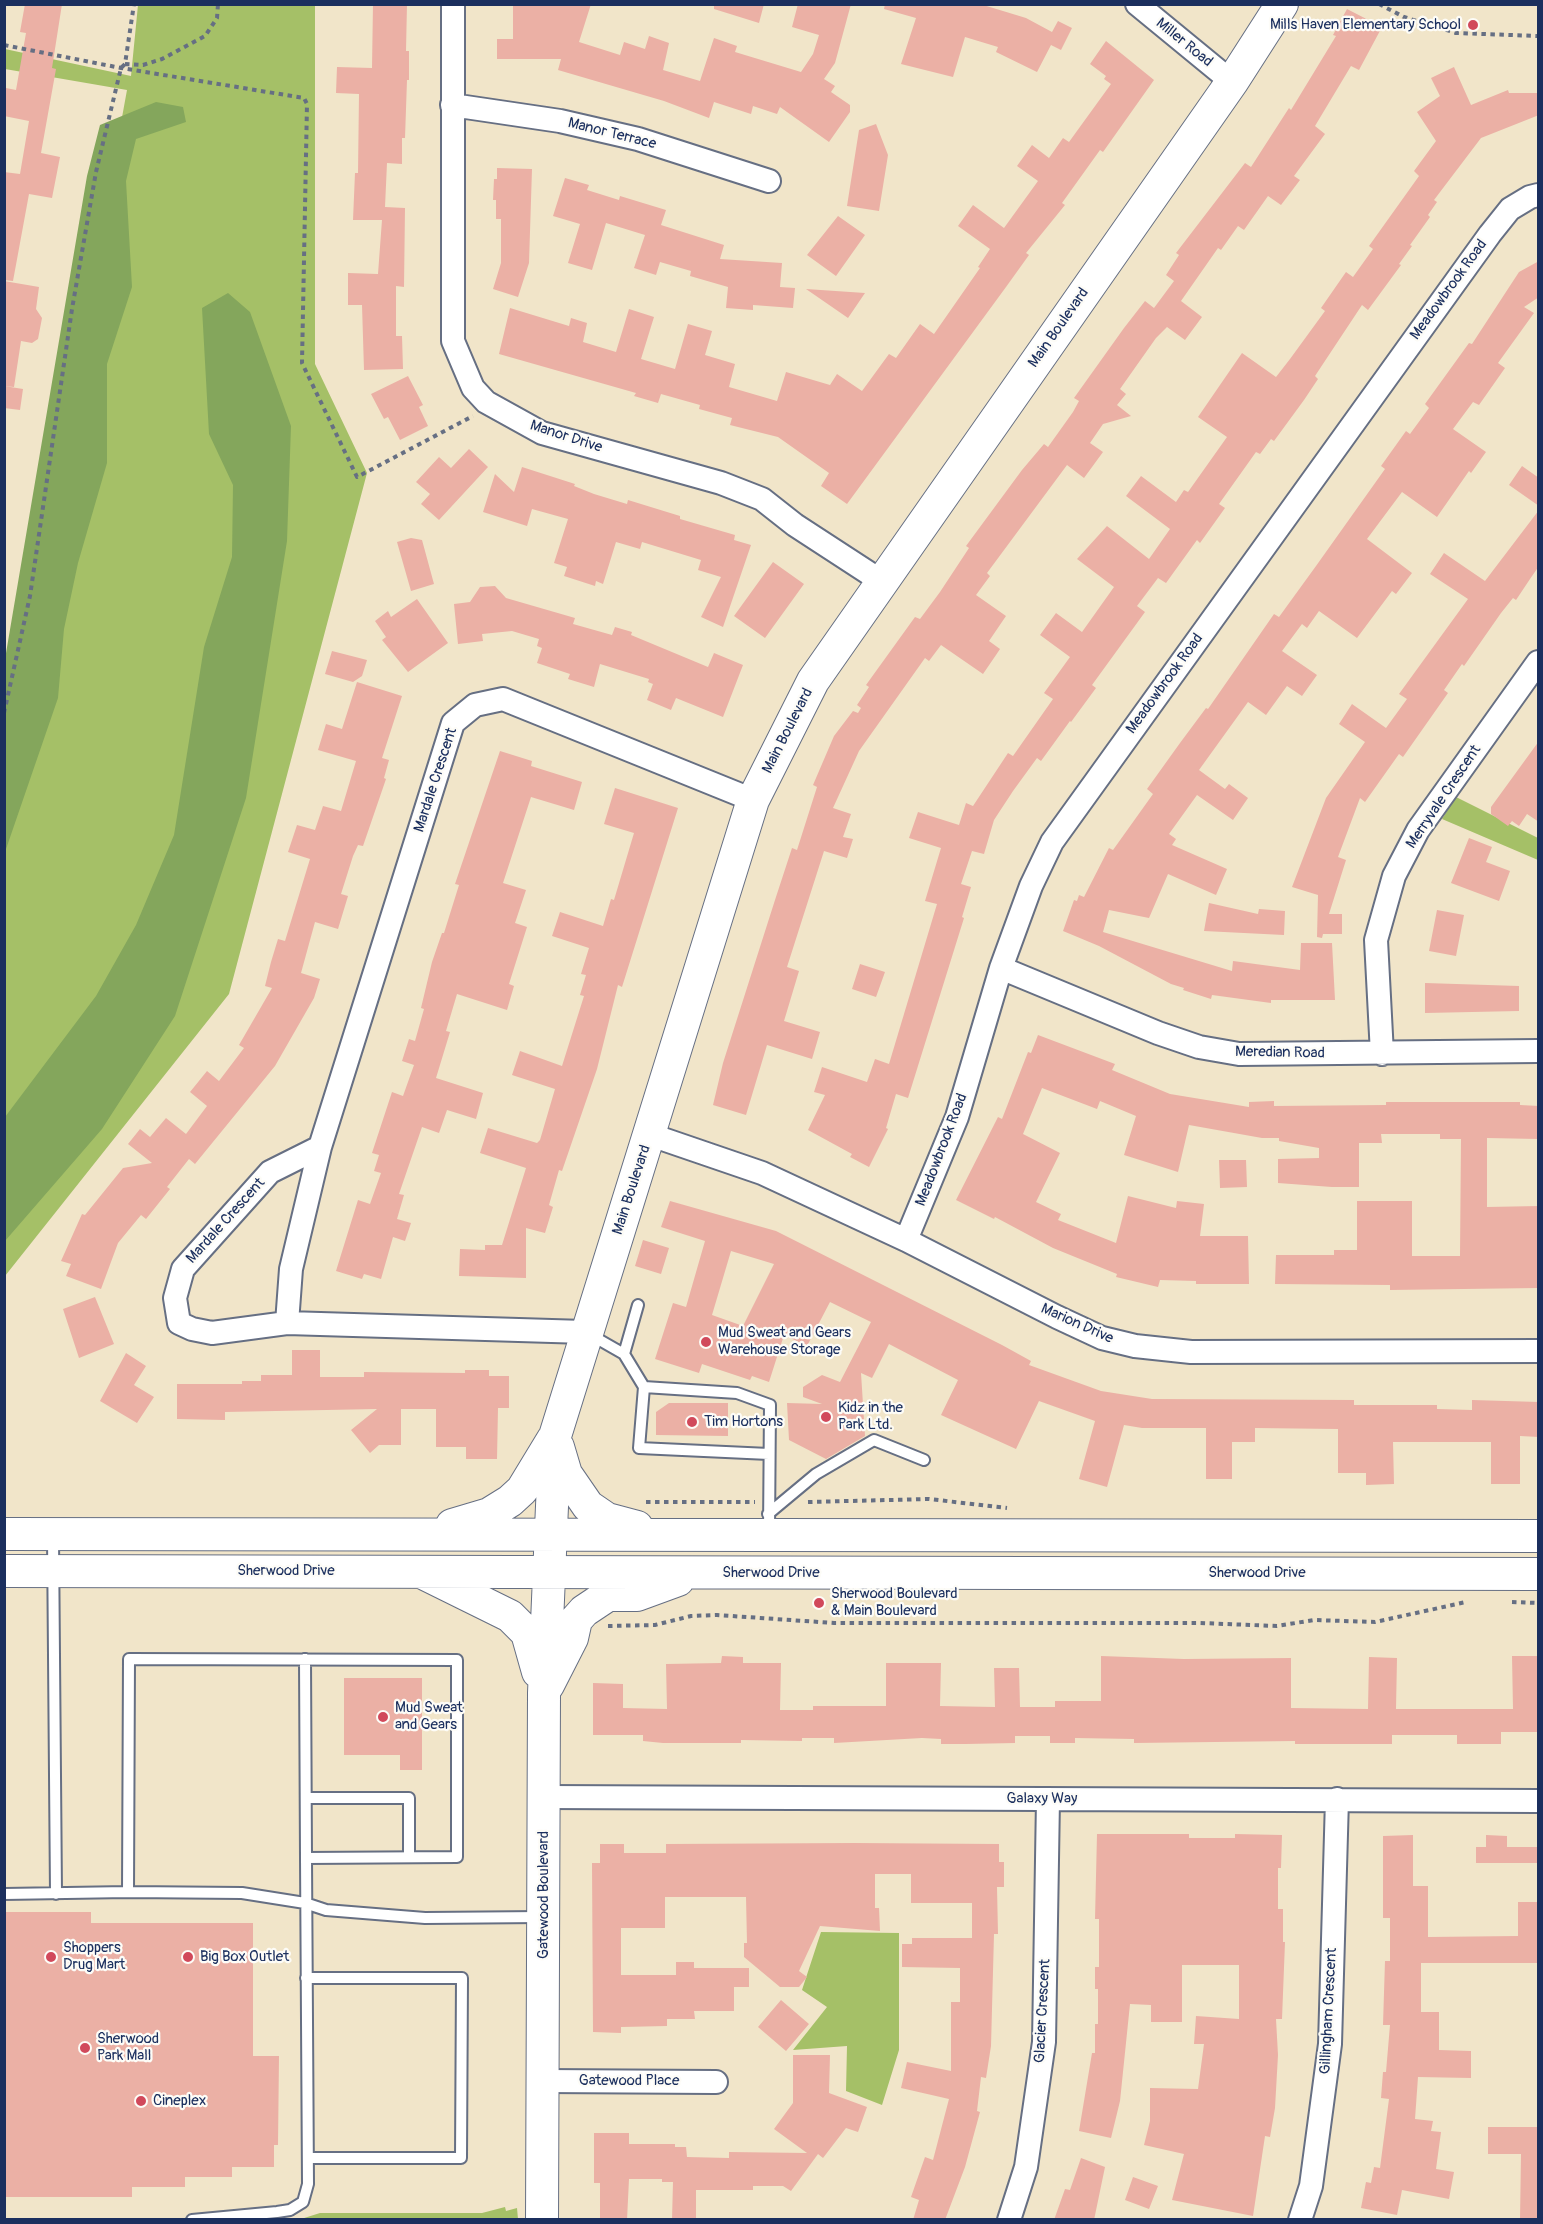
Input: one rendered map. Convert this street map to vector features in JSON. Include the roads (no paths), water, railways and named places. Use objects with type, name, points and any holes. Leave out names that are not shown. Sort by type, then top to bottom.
[{"type":"main road","name":"Main Boulevard","points":[[549,1571],[555,1436],[585,1332],[651,1135],[753,800],[813,681],[1232,82],[1282,4]]},
{"type":"main road","points":[[401,1534],[468,1522],[501,1508],[522,1490],[555,1436]]},
{"type":"main road","points":[[555,1436],[566,1474],[588,1506],[607,1519],[668,1534]]},
{"type":"main road","points":[[4,1534],[668,1534],[769,1525],[1539,1536]]},
{"type":"main road","name":"Sherwood Drive","points":[[4,1570],[1539,1574]]},
{"type":"main road","name":"Gatewood Boulevard","points":[[542,2220],[544,1694],[549,1571]]},
{"type":"main road","points":[[420,1572],[510,1616],[527,1633],[544,1694]]},
{"type":"main road","points":[[544,1694],[572,1638],[576,1620],[584,1611],[608,1595],[637,1595],[698,1572]]},
{"type":"street","name":"Manor Drive","points":[[453,4],[453,341],[472,388],[486,402],[542,433],[721,483],[762,499],[795,525],[881,581]]},
{"type":"street","name":"Miller Road","points":[[1137,4],[1232,82]]},
{"type":"street","name":"Manor Terrace","points":[[452,105],[560,121],[638,139],[769,181]]},
{"type":"street","name":"Meadowbrook Road","points":[[906,1240],[957,1117],[1001,968],[1031,886],[1052,842],[1490,234],[1510,209],[1530,197],[1539,195]]},
{"type":"street","name":"Merryvale Crescent","points":[[1382,1054],[1376,940],[1394,876],[1418,830],[1539,662]]},
{"type":"street","name":"Mardale Crescent","points":[[287,1323],[291,1269],[320,1148],[453,723],[475,705],[503,699],[753,800]]},
{"type":"street","name":"Meredian Road","points":[[1001,968],[1158,1034],[1199,1047],[1239,1054],[1539,1051]]},
{"type":"street","name":"Marion Drive","points":[[651,1135],[762,1173],[906,1240],[1102,1338],[1135,1346],[1191,1352],[1539,1351]]},
{"type":"street","name":"Mardale Crescent","points":[[320,1148],[270,1172],[183,1269],[175,1298],[178,1323],[192,1329],[212,1333],[287,1323],[585,1332]]},
{"type":"street","name":"Galaxy Way","points":[[545,1797],[1539,1801]]},
{"type":"street","name":"Glacier Crescent","points":[[1009,2220],[1026,2167],[1044,2042],[1048,1799]]},
{"type":"street","name":"Gillingham Crescent","points":[[1300,2220],[1311,2186],[1330,2044],[1337,1799]]},
{"type":"street","name":"Gatewood Place","points":[[542,2081],[716,2082]]},
{"type":"lane","points":[[624,1354],[638,1305]]},
{"type":"lane","points":[[585,1332],[624,1354],[644,1387],[639,1448],[769,1454]]},
{"type":"lane","points":[[644,1387],[737,1393],[770,1405],[769,1525]]},
{"type":"lane","points":[[769,1525],[816,1474],[874,1440],[924,1460]]},
{"type":"lane","points":[[54,1535],[56,1894]]},
{"type":"lane","points":[[128,1892],[129,1659],[457,1660],[458,1857],[306,1857]]},
{"type":"lane","points":[[192,2220],[290,2210],[303,2202],[308,2184],[305,1659]]},
{"type":"lane","points":[[306,1798],[409,1798],[409,1857]]},
{"type":"lane","points":[[4,1894],[242,1893],[305,1903],[326,1910],[425,1918],[544,1917]]},
{"type":"lane","points":[[306,1978],[462,1978],[461,2158],[308,2158]]},
{"type":"place","name":"Mills Haven Elementary School","points":[[1473,25]]},
{"type":"place","name":"Mud Sweat and Gears Warehouse Storage","points":[[706,1342]]},
{"type":"place","name":"Kidz in the Park Ltd.","points":[[826,1417]]},
{"type":"place","name":"Tim Hortons","points":[[692,1422]]},
{"type":"place","name":"Sherwood Boulevard & Main Boulevard","points":[[819,1603]]},
{"type":"place","name":"Mud Sweat and Gears","points":[[383,1717]]},
{"type":"place","name":"Shoppers Drug Mart","points":[[51,1957]]},
{"type":"place","name":"Big Box Outlet","points":[[188,1957]]},
{"type":"place","name":"Sherwood Park Mall","points":[[85,2048]]},
{"type":"place","name":"Cineplex","points":[[141,2101]]}]
